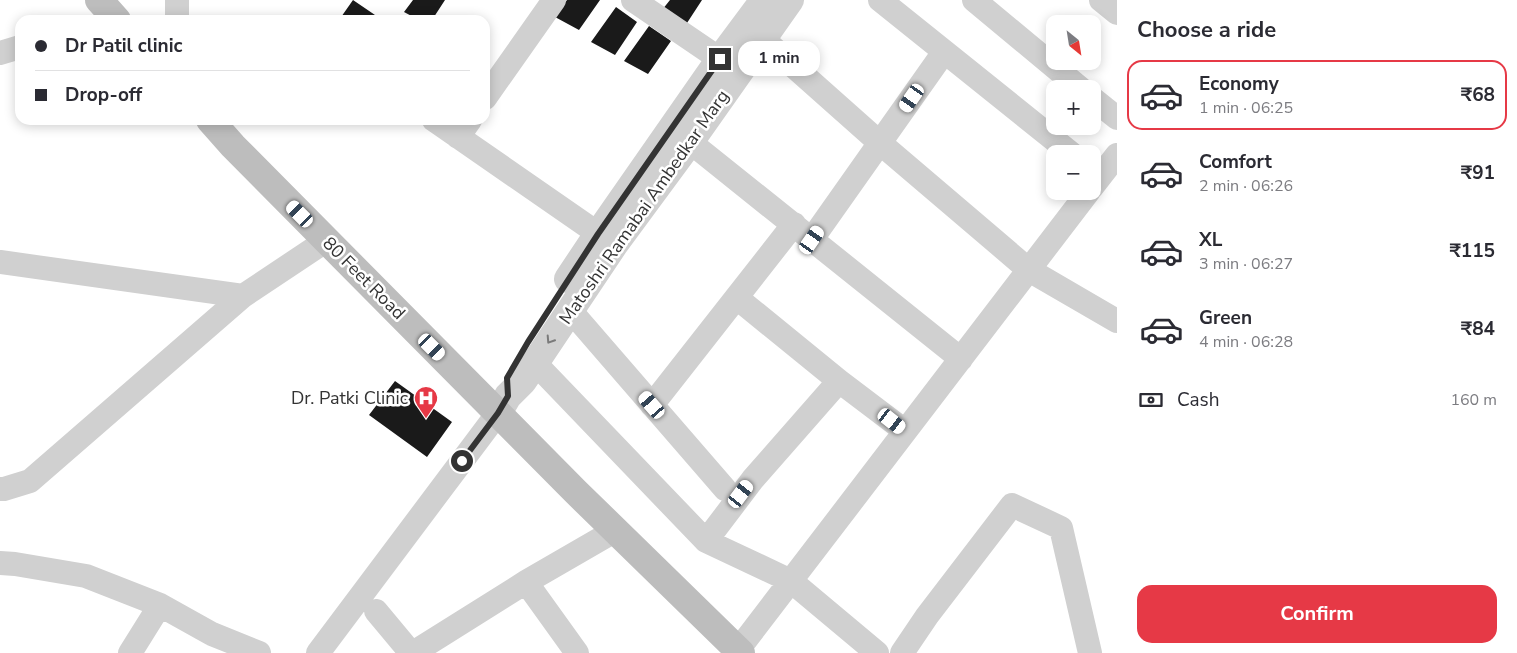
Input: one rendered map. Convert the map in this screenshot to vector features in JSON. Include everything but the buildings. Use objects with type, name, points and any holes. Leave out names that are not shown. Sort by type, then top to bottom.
[{"type":"main road","points":[[98,0],[112,15]]},
{"type":"main road","name":"80 Feet Road","points":[[215,125],[327,240],[503,404],[616,530],[739,651]]},
{"type":"street","points":[[177,0],[177,15]]},
{"type":"street","points":[[490,91],[554,0]]},
{"type":"street","points":[[633,0],[729,66]]},
{"type":"street","points":[[880,0],[1061,145]]},
{"type":"street","points":[[974,0],[1070,80]]},
{"type":"street","points":[[1101,0],[1117,13]]},
{"type":"street","points":[[318,653],[503,404],[507,378],[528,342],[606,239],[772,3]]},
{"type":"street","name":"Matoshri Ramabai Ambedkar Marg","points":[[503,404],[535,363],[570,310],[606,239],[690,142],[729,66],[763,38],[772,3]]},
{"type":"street","points":[[763,38],[880,143],[1029,270],[1117,321]]},
{"type":"street","points":[[0,53],[15,48]]},
{"type":"street","points":[[812,240],[944,52]]},
{"type":"street","points":[[1101,105],[1117,118]]},
{"type":"street","points":[[464,128],[606,239]]},
{"type":"street","points":[[690,142],[961,359]]},
{"type":"street","points":[[1101,173],[1117,155]]},
{"type":"street","points":[[739,651],[1080,200]]},
{"type":"street","points":[[652,405],[794,224]]},
{"type":"street","points":[[0,489],[30,481],[243,296],[327,240]]},
{"type":"street","points":[[0,262],[243,296]]},
{"type":"street","points":[[737,298],[905,431]]},
{"type":"street","points":[[570,310],[725,489]]},
{"type":"street","points":[[535,363],[706,541],[791,581],[877,653]]},
{"type":"street","points":[[706,541],[753,479],[839,380]]},
{"type":"street","points":[[902,653],[927,616],[1012,505],[1062,528],[1090,653]]},
{"type":"street","points":[[376,611],[412,653],[526,582],[616,530]]},
{"type":"street","points":[[0,563],[86,576],[160,605],[212,634],[259,653]]},
{"type":"street","points":[[526,582],[577,653]]},
{"type":"street","points":[[130,653],[160,605]]},
{"type":"place","name":"Dr. Patki Clinic","points":[[426,419]]},
{"type":"route","points":[[462,461],[498,413],[508,396],[507,378],[528,342],[598,234],[720,59]]}]
